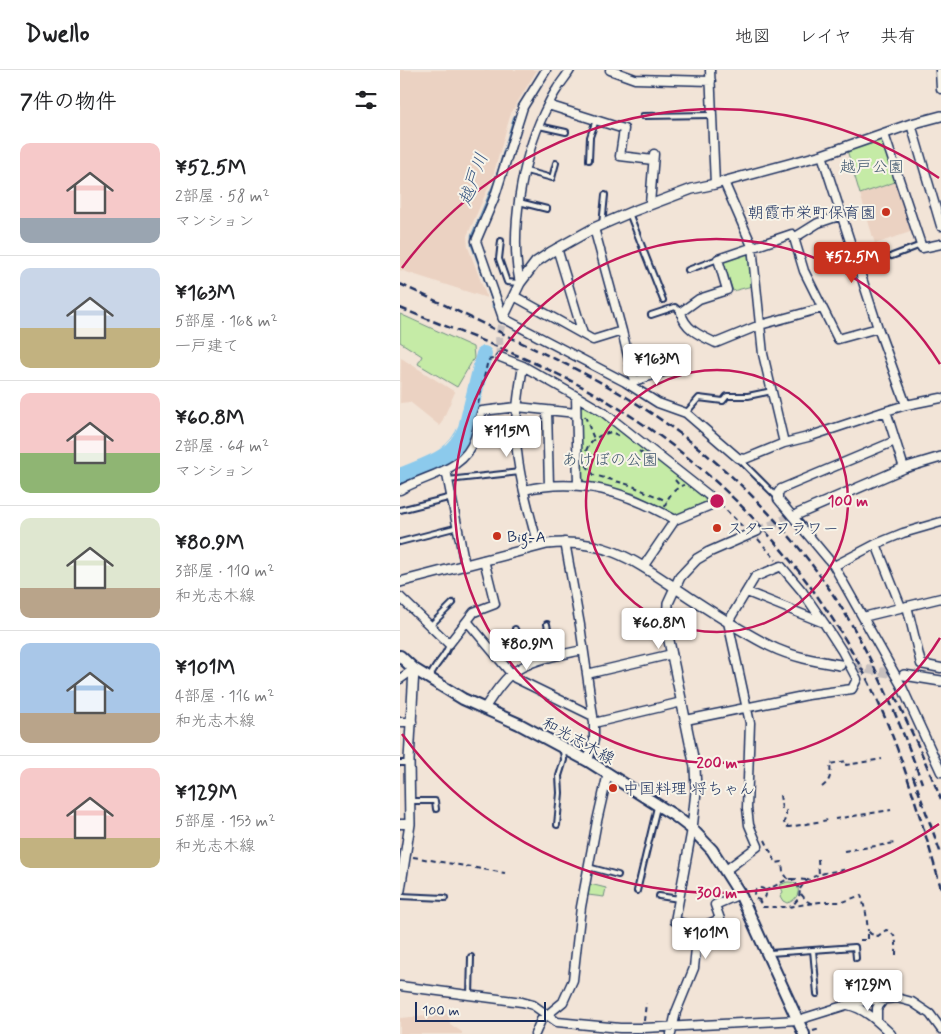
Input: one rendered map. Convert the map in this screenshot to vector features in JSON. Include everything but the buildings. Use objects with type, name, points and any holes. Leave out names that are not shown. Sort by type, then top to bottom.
[{"type":"main road","name":"和光志木線","points":[[400,656],[414,669],[462,699],[520,724],[588,761],[657,804],[692,829],[712,850],[740,894],[798,1020],[808,1032]]},
{"type":"street","points":[[546,70],[523,107],[498,188],[476,241],[504,318],[633,384],[658,403],[686,413],[738,458],[745,459],[784,443],[906,405],[941,398]]},
{"type":"street","points":[[520,283],[515,252],[519,202],[526,171],[539,126],[548,105],[570,70]]},
{"type":"street","points":[[610,70],[635,79],[711,81]]},
{"type":"street","points":[[710,70],[712,115],[720,183],[752,246],[763,354],[784,443]]},
{"type":"street","points":[[940,70],[941,89]]},
{"type":"street","points":[[548,105],[624,129],[620,156],[653,157],[650,204]]},
{"type":"street","points":[[504,318],[520,283],[536,262],[557,248],[598,226],[629,212],[692,189],[822,155],[911,124],[941,116]]},
{"type":"street","points":[[911,124],[941,226]]},
{"type":"street","points":[[884,134],[922,248],[941,244]]},
{"type":"street","points":[[822,155],[878,328],[906,405]]},
{"type":"street","points":[[794,238],[818,224],[842,215]]},
{"type":"street","points":[[598,226],[633,384]]},
{"type":"street","points":[[822,308],[760,325],[716,343],[698,335],[683,320],[681,312],[699,299],[727,290],[718,259],[792,234],[804,271],[838,339],[878,328]]},
{"type":"street","points":[[557,248],[584,334]]},
{"type":"street","points":[[514,296],[593,340],[622,331]]},
{"type":"street","points":[[500,356],[523,366],[603,412],[712,498],[713,502],[711,505],[675,520],[643,567]]},
{"type":"street","points":[[523,366],[517,407],[516,439],[520,472],[538,546]]},
{"type":"street","points":[[633,384],[673,369]]},
{"type":"street","points":[[576,396],[578,485]]},
{"type":"street","points":[[400,490],[446,470],[464,457],[472,443],[482,410],[517,407],[576,413]]},
{"type":"street","points":[[547,410],[549,486]]},
{"type":"street","points":[[886,411],[904,468]]},
{"type":"street","points":[[472,443],[516,439]]},
{"type":"street","points":[[895,441],[781,489],[778,493],[778,498],[834,566],[901,685],[941,771]]},
{"type":"street","points":[[798,514],[904,468],[941,457]]},
{"type":"street","points":[[446,470],[466,565]]},
{"type":"street","points":[[524,490],[549,486],[578,485],[606,490],[633,498],[675,520]]},
{"type":"street","points":[[834,566],[876,544],[903,533],[941,522]]},
{"type":"street","points":[[740,894],[715,905],[720,918],[698,928],[674,921],[692,829],[696,791],[695,767],[666,628],[668,603],[674,587],[680,577],[697,559],[709,552],[757,535]]},
{"type":"street","points":[[564,542],[593,719],[594,740],[588,761]]},
{"type":"street","points":[[400,582],[538,546],[564,542],[586,544],[606,548],[624,556],[728,622],[771,646],[812,661],[840,665]]},
{"type":"street","points":[[876,544],[904,607],[921,664],[941,668]]},
{"type":"street","points":[[400,597],[448,644],[474,612],[495,604],[484,560]]},
{"type":"street","points":[[686,720],[746,708],[808,695],[852,690],[857,679],[842,651],[802,591],[781,566],[755,577],[728,622],[746,708],[750,723],[747,808],[750,825],[758,846],[726,870]]},
{"type":"street","points":[[747,592],[824,623]]},
{"type":"street","points":[[863,616],[941,598]]},
{"type":"street","points":[[466,622],[515,678],[593,719],[682,702]]},
{"type":"street","points":[[484,709],[498,688],[511,674],[528,665],[583,650]]},
{"type":"street","points":[[587,674],[672,654]]},
{"type":"street","points":[[400,679],[414,669]]},
{"type":"street","points":[[400,890],[406,855],[405,824],[410,801],[405,763],[412,722],[414,669]]},
{"type":"street","points":[[904,675],[941,681]]},
{"type":"street","points":[[400,722],[412,722]]},
{"type":"street","points":[[535,1034],[541,1020],[563,1002],[573,980],[579,921],[588,867],[608,773]]},
{"type":"street","points":[[671,1031],[694,968],[698,928]]},
{"type":"street","points":[[400,986],[529,1003],[557,1022],[563,1023],[671,1031],[798,1020],[856,1002],[897,998],[912,1002],[930,1014],[941,1029]]},
{"type":"street","points":[[876,1021],[877,1008],[884,999]]},
{"type":"street","points":[[848,1006],[861,1009],[891,1034]]},
{"type":"lane","points":[[643,116],[712,115]]},
{"type":"lane","points":[[589,160],[590,137],[596,120]]},
{"type":"lane","points":[[539,126],[566,132]]},
{"type":"lane","points":[[526,171],[552,178],[556,163]]},
{"type":"lane","points":[[598,226],[605,195]]},
{"type":"lane","points":[[519,202],[547,209]]},
{"type":"lane","points":[[629,212],[663,300]]},
{"type":"lane","points":[[501,241],[499,259],[507,282],[520,283]]},
{"type":"lane","points":[[892,256],[921,245]]},
{"type":"lane","points":[[688,270],[718,259]]},
{"type":"lane","points":[[651,315],[675,307],[681,312]]},
{"type":"lane","points":[[686,413],[699,398],[723,401],[727,396],[748,396],[772,391]]},
{"type":"lane","points":[[738,458],[778,498]]},
{"type":"lane","points":[[448,480],[520,472]]},
{"type":"lane","points":[[400,510],[452,497]]},
{"type":"lane","points":[[400,542],[458,527]]},
{"type":"lane","points":[[430,626],[453,603]]},
{"type":"lane","points":[[547,624],[553,657]]},
{"type":"lane","points":[[634,627],[635,635],[666,628]]},
{"type":"lane","points":[[515,629],[528,665]]},
{"type":"lane","points":[[430,680],[432,672],[447,652],[448,644]]},
{"type":"lane","points":[[557,825],[560,793],[559,776],[564,760],[562,747]]},
{"type":"lane","points":[[410,801],[435,801],[436,809]]},
{"type":"lane","points":[[637,890],[657,804]]},
{"type":"lane","points":[[588,867],[618,875]]},
{"type":"lane","points":[[400,896],[445,898]]},
{"type":"lane","points":[[659,896],[679,899]]},
{"type":"lane","points":[[767,954],[855,947],[856,958]]},
{"type":"lane","points":[[813,950],[817,994]]},
{"type":"lane","points":[[470,995],[471,957]]},
{"type":"path","points":[[478,405],[488,360],[500,356]]},
{"type":"path","points":[[590,411],[584,415],[594,440]]},
{"type":"path","points":[[607,426],[611,432],[624,438]]},
{"type":"path","points":[[584,453],[588,445],[594,440],[611,432]]},
{"type":"path","points":[[635,447],[645,457],[654,460]]},
{"type":"path","points":[[585,459],[589,470],[594,475],[630,485],[667,501]]},
{"type":"path","points":[[674,479],[680,486]]},
{"type":"path","points":[[664,514],[667,501],[680,486],[691,482]]},
{"type":"path","points":[[713,502],[719,503],[746,530]]},
{"type":"path","points":[[757,535],[781,566]]},
{"type":"path","points":[[822,787],[829,781],[831,774],[830,764],[846,761],[846,765],[882,759]]},
{"type":"path","points":[[780,794],[782,810],[786,811],[784,822],[786,826],[828,820]]},
{"type":"path","points":[[835,819],[891,810]]},
{"type":"path","points":[[761,834],[770,847],[776,863],[782,862],[783,872],[788,879]]},
{"type":"path","points":[[844,851],[895,843]]},
{"type":"path","points":[[406,855],[505,873]]},
{"type":"path","points":[[818,859],[819,874]]},
{"type":"path","points":[[793,905],[797,902],[800,889],[807,880],[819,874],[847,869]]},
{"type":"path","points":[[765,891],[788,879],[807,880]]},
{"type":"path","points":[[792,879],[800,889]]},
{"type":"path","points":[[765,891],[760,888],[753,893],[763,907],[788,907],[793,905],[843,902],[861,895],[866,914],[868,940],[860,940]]},
{"type":"path","points":[[758,899],[764,897],[765,891]]},
{"type":"path","points":[[800,894],[812,904]]},
{"type":"path","points":[[868,931],[875,936],[886,930],[893,934],[896,955]]},
{"type":"path","points":[[898,975],[899,990]]},
{"type":"path","points":[[644,1028],[646,1003]]},
{"type":"path","points":[[808,1032],[820,1029]]},
{"type":"shaded area","points":[[400,70],[537,70],[511,113],[492,179],[467,236],[468,247],[487,298],[400,270]]},
{"type":"shaded area","name":"朝霞市栄町保育園","points":[[898,181],[913,231],[875,244],[860,194]]},
{"type":"shaded area","points":[[401,358],[455,392],[440,426],[410,402],[400,403]]},
{"type":"shaded area","points":[[449,1014],[450,1024],[462,1032],[462,1034],[400,1034],[400,1018]]},
{"type":"green space","name":"越戸公園","points":[[883,139],[898,181],[860,194],[847,150]]},
{"type":"green space","points":[[745,253],[749,256],[752,286],[733,291],[724,264],[725,260]]},
{"type":"green space","points":[[400,314],[473,347],[474,358],[457,387],[418,364],[422,356],[400,342]]},
{"type":"green space","name":"あけぼの公園","points":[[584,406],[608,420],[705,499],[705,502],[677,515],[633,493],[585,483],[582,478],[580,407]]},
{"type":"green space","points":[[787,882],[796,884],[798,891],[795,898],[787,903],[780,896],[783,892],[780,885]]},
{"type":"green space","points":[[590,884],[606,888],[604,897],[588,895]]},
{"type":"waterway","name":"越戸川","points":[[493,307],[493,302],[472,245],[472,236],[495,182],[514,118],[519,110]]},
{"type":"waterway","name":"越戸川","points":[[400,476],[430,464],[455,447],[466,428],[484,354]]},
{"type":"tunnel","points":[[500,357],[499,335],[503,318]]},
{"type":"tunnel","points":[[757,531],[798,514]]},
{"type":"tunnel","points":[[840,665],[901,675]]},
{"type":"railway","points":[[400,284],[569,366],[615,391],[679,433],[743,487],[773,517],[800,549],[848,618],[883,686],[922,783]]},
{"type":"railway","points":[[400,308],[556,373],[626,413],[673,446],[717,483],[758,523],[795,566],[828,613],[858,662],[883,713],[900,756],[941,888]]},
{"type":"railway","points":[[895,696],[941,799]]},
{"type":"railway","points":[[913,776],[941,854]]},
{"type":"place","name":"朝霞市栄町保育園","points":[[886,212]]},
{"type":"place","name":"スターフラワー","points":[[717,528]]},
{"type":"place","name":"Big-A","points":[[497,536]]},
{"type":"place","name":"中国料理 将ちゃん","points":[[613,788]]}]
